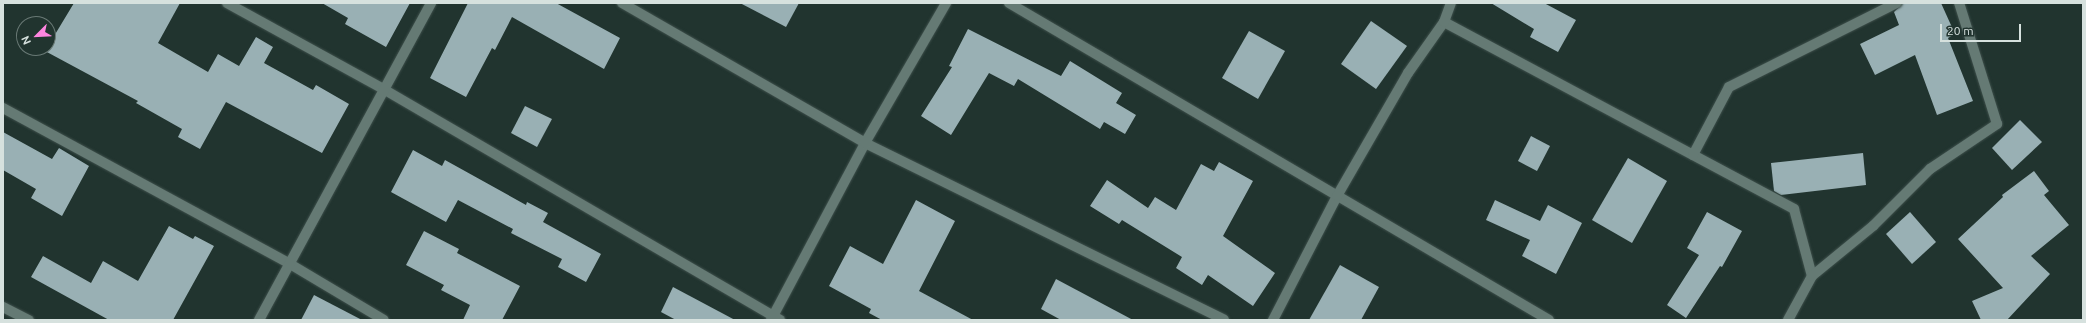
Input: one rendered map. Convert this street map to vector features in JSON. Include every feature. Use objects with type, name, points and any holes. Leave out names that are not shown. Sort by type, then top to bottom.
[{"type":"street","points":[[228,3],[385,90],[775,319],[865,143],[946,3]]},
{"type":"street","points":[[259,320],[431,3]]},
{"type":"street","points":[[622,3],[865,143],[1224,320]]},
{"type":"street","points":[[1009,3],[1548,320]]},
{"type":"street","points":[[1273,320],[1337,196],[1408,73],[1444,22],[1451,3]]},
{"type":"street","points":[[1692,155],[1729,87],[1897,3]]},
{"type":"street","points":[[1788,320],[1812,276],[1873,226],[1930,169],[1997,124],[1959,3]]},
{"type":"street","points":[[1444,22],[1794,209],[1812,276]]},
{"type":"street","points":[[3,108],[290,264],[384,320]]},
{"type":"street","points":[[3,307],[29,320]]},
{"type":"building","points":[[74,3],[180,3],[158,43],[208,72],[218,54],[239,66],[256,37],[273,47],[264,63],[313,90],[316,85],[349,104],[322,153],[226,102],[200,149],[178,137],[182,129],[136,103],[138,101],[54,56],[56,56],[56,33]]},
{"type":"building","points":[[322,3],[410,3],[386,47],[345,24],[348,18]]},
{"type":"building","points":[[468,3],[556,3],[620,38],[604,69],[512,17],[495,50],[492,48],[466,97],[430,78]]},
{"type":"building","points":[[740,3],[799,3],[786,27]]},
{"type":"building","points":[[1491,3],[1544,3],[1576,20],[1558,52],[1530,37],[1534,29]]},
{"type":"building","points":[[1903,3],[1941,3],[1955,34],[1948,38],[1973,101],[1937,115],[1915,55],[1875,75],[1860,44],[1899,25],[1894,12]]},
{"type":"building","points":[[1371,21],[1407,46],[1376,89],[1341,64]]},
{"type":"building","points":[[968,29],[1061,76],[1070,61],[1122,93],[1116,103],[1136,115],[1125,134],[1104,122],[1100,129],[1018,79],[1014,86],[989,73],[951,135],[921,116],[952,67],[949,66]]},
{"type":"building","points":[[1249,31],[1285,51],[1258,99],[1222,78]]},
{"type":"building","points":[[525,106],[552,119],[537,147],[511,133]]},
{"type":"building","points":[[2020,120],[2042,142],[2012,170],[1992,148]]},
{"type":"building","points":[[3,132],[52,159],[59,148],[89,166],[62,216],[31,198],[36,189],[3,170]]},
{"type":"building","points":[[1531,136],[1550,146],[1537,171],[1518,161]]},
{"type":"building","points":[[413,150],[442,166],[445,160],[526,205],[527,202],[548,213],[543,222],[601,254],[586,282],[558,267],[562,259],[511,233],[513,229],[458,200],[446,222],[391,192]]},
{"type":"building","points":[[1863,153],[1866,185],[1781,195],[1774,191],[1771,163]]},
{"type":"building","points":[[1628,158],[1667,181],[1632,243],[1592,220]]},
{"type":"building","points":[[1219,162],[1253,181],[1223,236],[1275,273],[1253,306],[1208,275],[1202,285],[1176,268],[1182,257],[1122,220],[1119,224],[1090,206],[1107,180],[1148,208],[1155,197],[1176,210],[1201,164],[1214,171]]},
{"type":"building","points":[[2034,171],[2049,191],[2044,195],[2069,225],[2031,256],[2050,274],[2007,320],[1981,320],[1972,301],[2003,288],[1958,239],[2003,197],[2002,195]]},
{"type":"building","points":[[916,200],[955,221],[919,291],[973,320],[882,320],[869,313],[871,309],[829,286],[850,246],[883,264]]},
{"type":"building","points":[[1495,200],[1540,221],[1548,205],[1582,223],[1556,274],[1522,256],[1530,240],[1486,220]]},
{"type":"building","points":[[1707,212],[1742,231],[1722,267],[1720,266],[1686,318],[1667,305],[1699,255],[1687,248]]},
{"type":"building","points":[[1910,212],[1936,242],[1912,264],[1886,234]]},
{"type":"building","points":[[169,226],[193,239],[195,236],[214,246],[173,320],[109,320],[31,277],[43,256],[91,283],[103,261],[138,281]]},
{"type":"building","points":[[424,231],[459,249],[457,253],[520,286],[502,320],[463,320],[470,305],[441,290],[444,285],[406,265]]},
{"type":"building","points":[[1340,265],[1379,287],[1361,320],[1309,320]]},
{"type":"building","points":[[1056,279],[1133,320],[1061,320],[1041,309]]},
{"type":"building","points":[[673,287],[735,320],[676,320],[661,312]]},
{"type":"building","points":[[314,295],[362,320],[301,320]]}]
